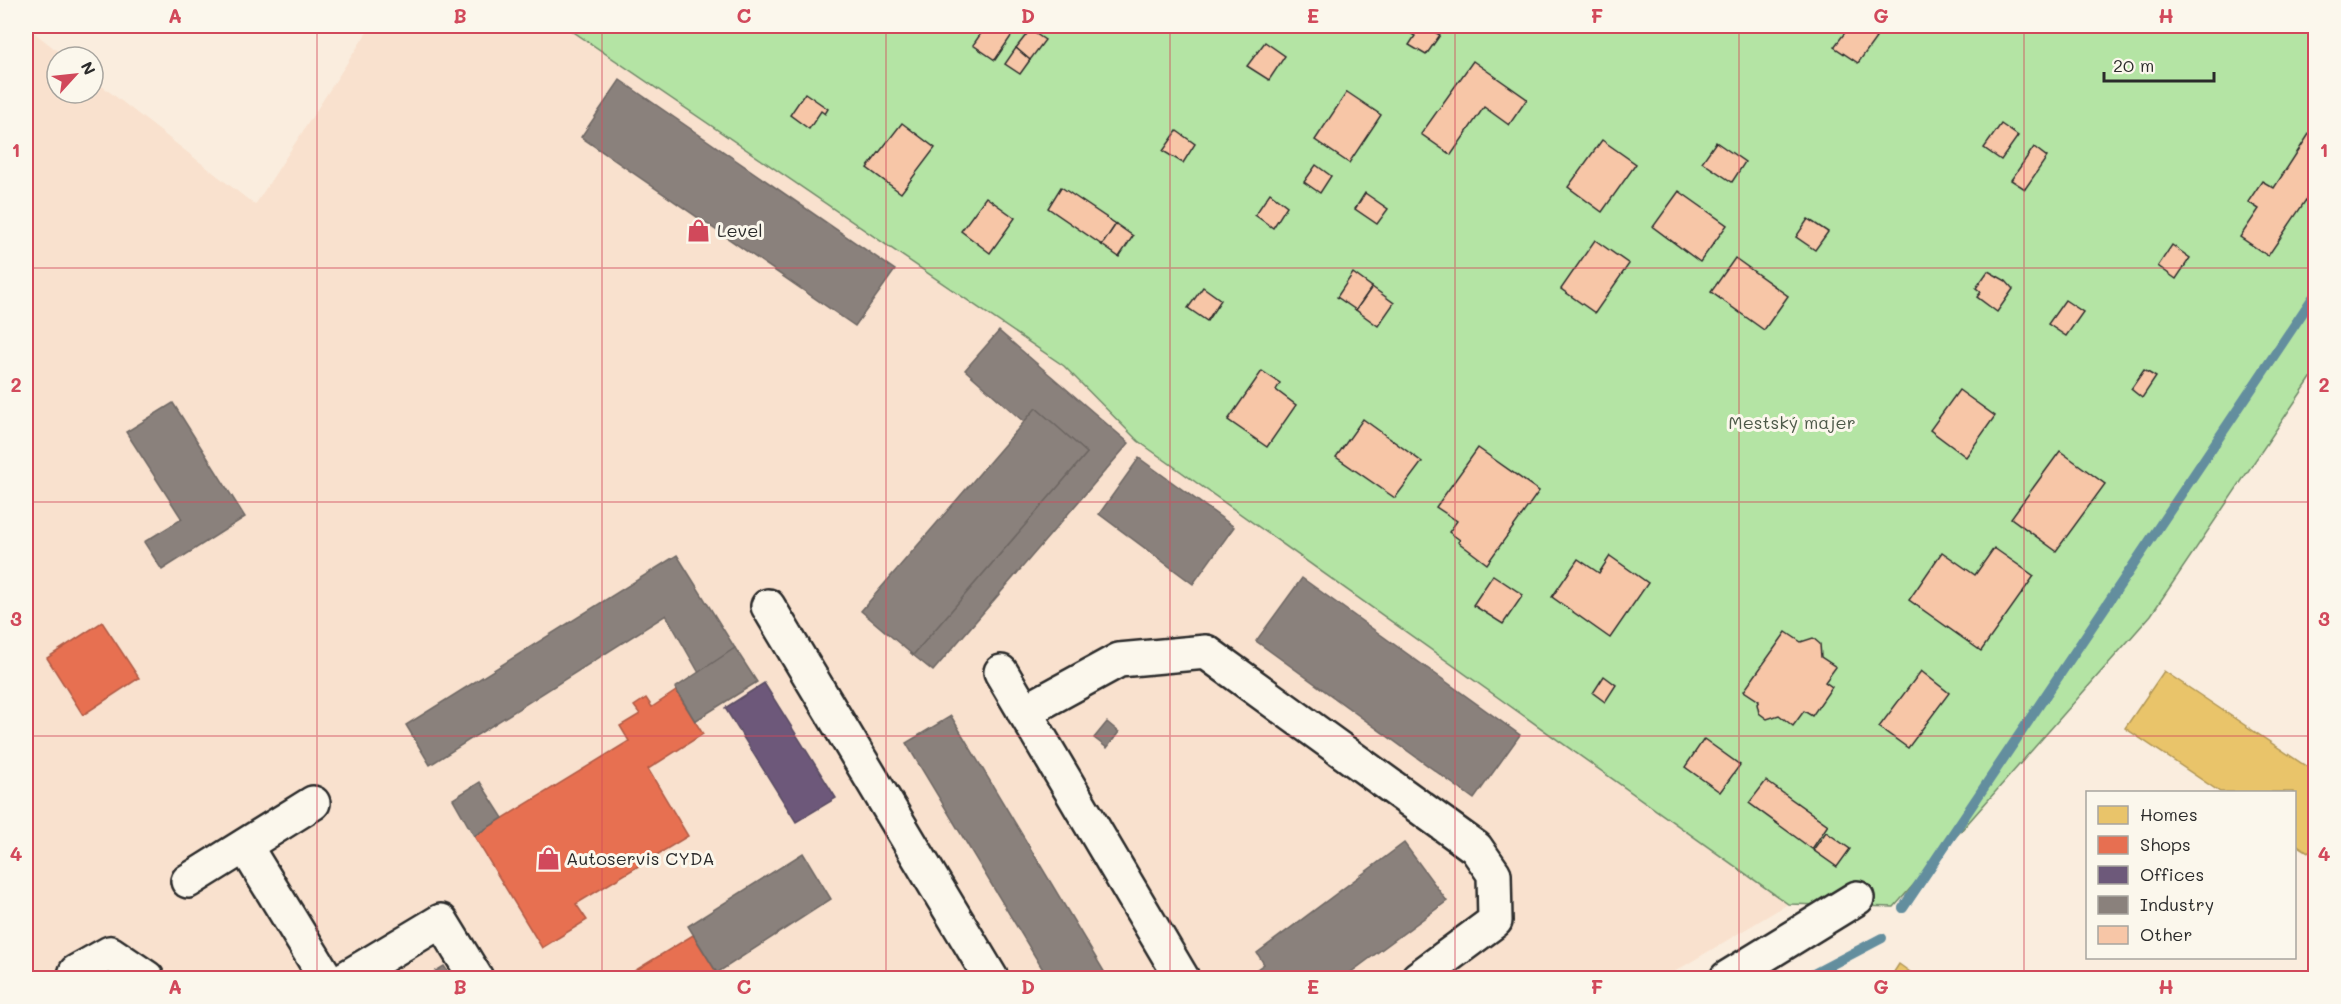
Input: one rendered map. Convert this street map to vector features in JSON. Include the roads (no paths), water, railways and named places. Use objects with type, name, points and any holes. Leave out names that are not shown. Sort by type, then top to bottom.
[{"type":"street","points":[[768,606],[991,978]]},
{"type":"street","points":[[1024,712],[1119,660],[1206,652],[1476,848],[1494,874],[1495,921],[1418,978]]},
{"type":"street","points":[[1001,672],[1182,978]]},
{"type":"street","points":[[188,881],[314,803]]},
{"type":"street","points":[[245,846],[326,978]]},
{"type":"street","points":[[1726,978],[1857,898]]},
{"type":"street","points":[[346,978],[441,921],[476,978]]},
{"type":"street","points":[[74,978],[76,972],[110,953],[147,978]]},
{"type":"waterway","points":[[1903,908],[2316,293]]},
{"type":"waterway","points":[[1806,978],[1882,938]]},
{"type":"place","name":"Level","points":[[699,230]]},
{"type":"place","name":"Autoservis CYDA","points":[[548,858]]},
{"type":"park label","name":"Mestský majer","points":[[1792,422]]}]
